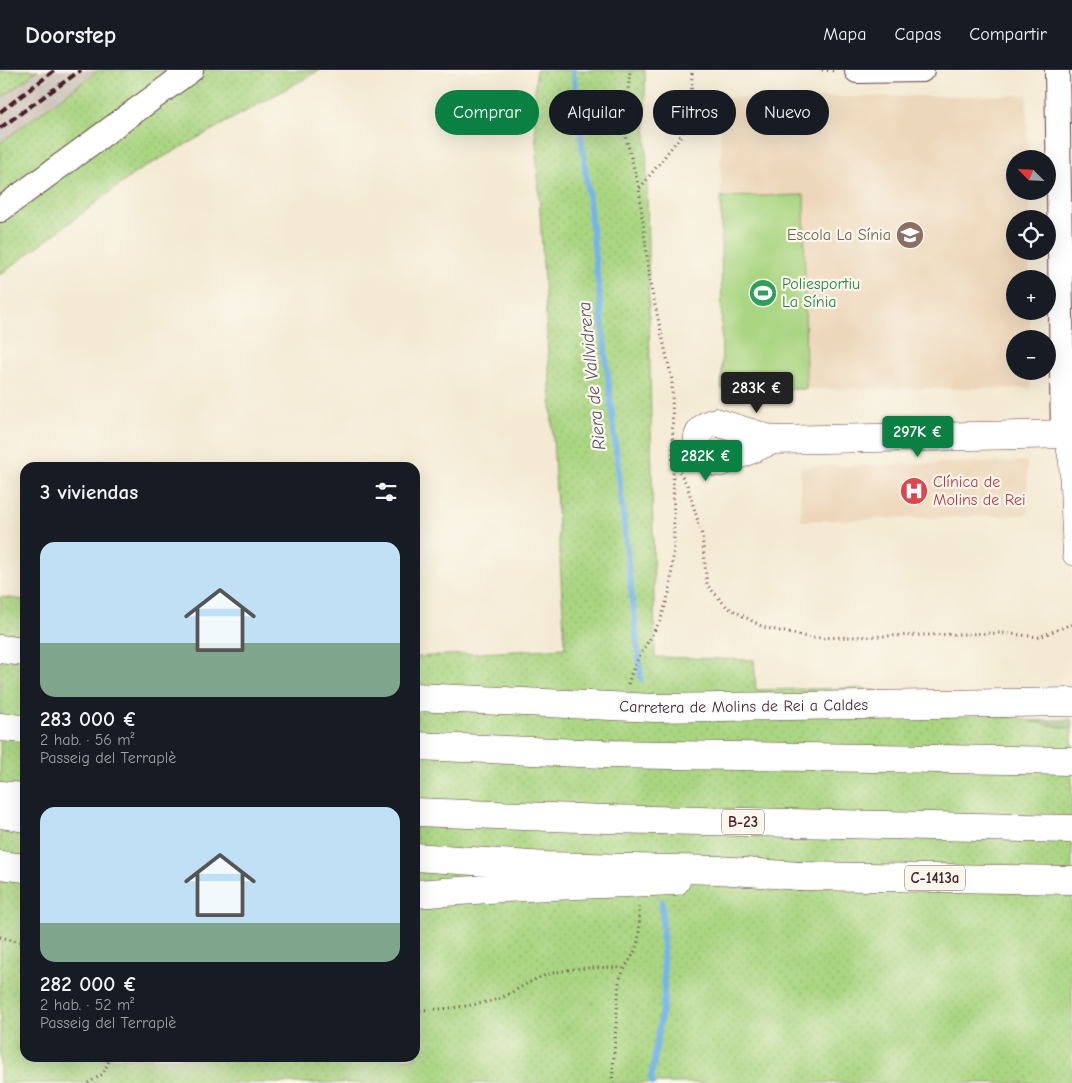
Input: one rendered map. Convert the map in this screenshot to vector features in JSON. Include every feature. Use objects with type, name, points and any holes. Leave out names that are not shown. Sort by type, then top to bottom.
[{"type":"main road","points":[[773,440],[728,459],[732,455],[737,443],[733,430],[729,426],[773,440],[1067,434]]},
{"type":"main road","points":[[0,648],[20,651]]},
{"type":"main road","name":"Carretera de Molins de Rei a Caldes","points":[[420,697],[655,708],[1072,702]]},
{"type":"main road","points":[[0,727],[20,729]]},
{"type":"main road","points":[[420,746],[604,754],[1072,761]]},
{"type":"main road","points":[[0,795],[20,797]]},
{"type":"main road","name":"B-23","points":[[420,812],[606,819],[1072,829]]},
{"type":"main road","points":[[0,814],[20,817]]},
{"type":"main road","points":[[420,857],[546,866],[719,870],[799,876]]},
{"type":"main road","points":[[0,865],[20,867]]},
{"type":"main road","name":"C-1413a","points":[[420,894],[504,888],[799,876],[1072,880]]},
{"type":"street","points":[[0,210],[191,70]]},
{"type":"street","points":[[857,71],[922,70]]},
{"type":"street","points":[[1057,70],[1065,158],[1067,434],[1072,556]]},
{"type":"path","points":[[626,690],[634,666],[657,629],[670,590],[674,546],[671,459],[672,380],[650,283],[639,188],[626,138],[625,122],[630,70]]},
{"type":"path","points":[[639,188],[683,133],[691,109],[692,70]]},
{"type":"path","points":[[671,459],[689,491],[702,535],[708,585],[727,607],[763,627],[812,638],[1002,633],[1039,637],[1072,624]]},
{"type":"path","points":[[612,1083],[617,998],[623,968],[636,948],[639,933],[639,902]]},
{"type":"path","points":[[0,937],[20,942]]},
{"type":"path","points":[[420,1010],[446,1009],[491,1001],[537,979],[563,971],[588,968],[623,968]]},
{"type":"path","points":[[88,1083],[103,1074],[108,1062]]},
{"type":"shaded area","points":[[38,70],[99,70],[0,143],[0,99]]},
{"type":"shaded area","name":"Escola La Sínia","points":[[1027,95],[1028,150],[1006,150],[1006,200],[1028,200],[1029,210],[1006,210],[1006,260],[1029,260],[1029,270],[1006,270],[1006,320],[1030,320],[1030,330],[1006,330],[1006,380],[1031,380],[1031,388],[806,389],[804,196],[721,197],[720,135],[736,135],[736,98],[746,98],[746,135],[829,135],[829,97]]},
{"type":"shaded area","name":"Clínica de Molins de Rei","points":[[1027,461],[1028,515],[801,521],[800,467]]},
{"type":"green space","points":[[0,70],[38,70],[0,99]]},
{"type":"green space","points":[[99,70],[320,70],[138,171],[0,275],[0,143]]},
{"type":"green space","points":[[536,70],[645,70],[655,657],[754,660],[756,690],[859,688],[1072,729],[1072,1083],[0,1083],[0,597],[20,599],[20,1062],[420,1062],[420,657],[565,648],[536,135],[539,135],[539,90],[535,90]]},
{"type":"green space","name":"Poliesportiu La Sínia","points":[[804,195],[806,389],[722,389],[721,197]]},
{"type":"green space","points":[[1072,719],[1072,729],[1030,721]]},
{"type":"waterway","name":"Riera de Vallvidrera","points":[[573,70],[641,679]]},
{"type":"waterway","name":"Riera de Vallvidrera","points":[[653,1083],[651,1078],[664,999],[662,901]]},
{"type":"railway","points":[[0,112],[55,70]]},
{"type":"railway","points":[[0,128],[81,70]]},
{"type":"place","name":"Escola La Sínia","points":[[910,235]]},
{"type":"place","name":"Poliesportiu La Sínia","points":[[763,293]]},
{"type":"place","name":"Clínica de Molins de Rei","points":[[914,491]]}]
